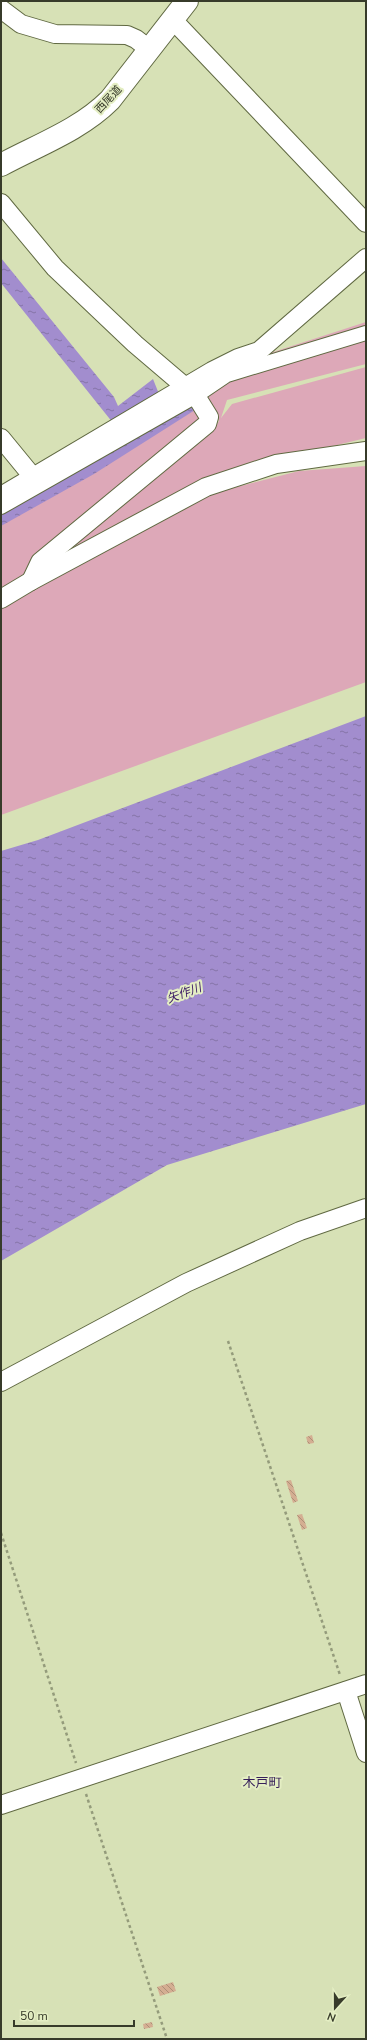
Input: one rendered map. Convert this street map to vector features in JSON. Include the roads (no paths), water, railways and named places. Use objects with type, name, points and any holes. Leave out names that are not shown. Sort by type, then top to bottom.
[{"type":"street","name":"西尾道","points":[[1,164],[78,125],[96,113],[110,100],[187,1]]},
{"type":"street","points":[[1,9],[21,24],[55,34],[128,35],[150,49]]},
{"type":"street","points":[[173,20],[366,223]]},
{"type":"street","points":[[1,203],[55,268],[135,344],[190,391],[209,417],[207,424],[40,562],[31,581]]},
{"type":"street","points":[[1,507],[190,391],[238,358],[259,351],[366,258]]},
{"type":"street","points":[[1,496],[190,391],[227,375],[366,333]]},
{"type":"street","points":[[1,438],[33,477]]},
{"type":"street","points":[[1,599],[31,581],[206,487],[276,464],[366,451]]},
{"type":"street","points":[[1,1382],[186,1283],[300,1231],[366,1208]]},
{"type":"street","points":[[1,1805],[366,1684]]},
{"type":"street","points":[[346,1691],[366,1753]]},
{"type":"water","points":[[1,258],[114,397],[118,406],[153,379],[159,394],[113,423],[1,283]]},
{"type":"water","points":[[191,401],[195,410],[94,474],[1,526],[1,512]]},
{"type":"water","name":"矢作川","points":[[366,716],[366,1104],[167,1165],[1,1261],[1,851],[38,840]]},
{"type":"district","name":"木戸町","points":[[262,1782]]}]
